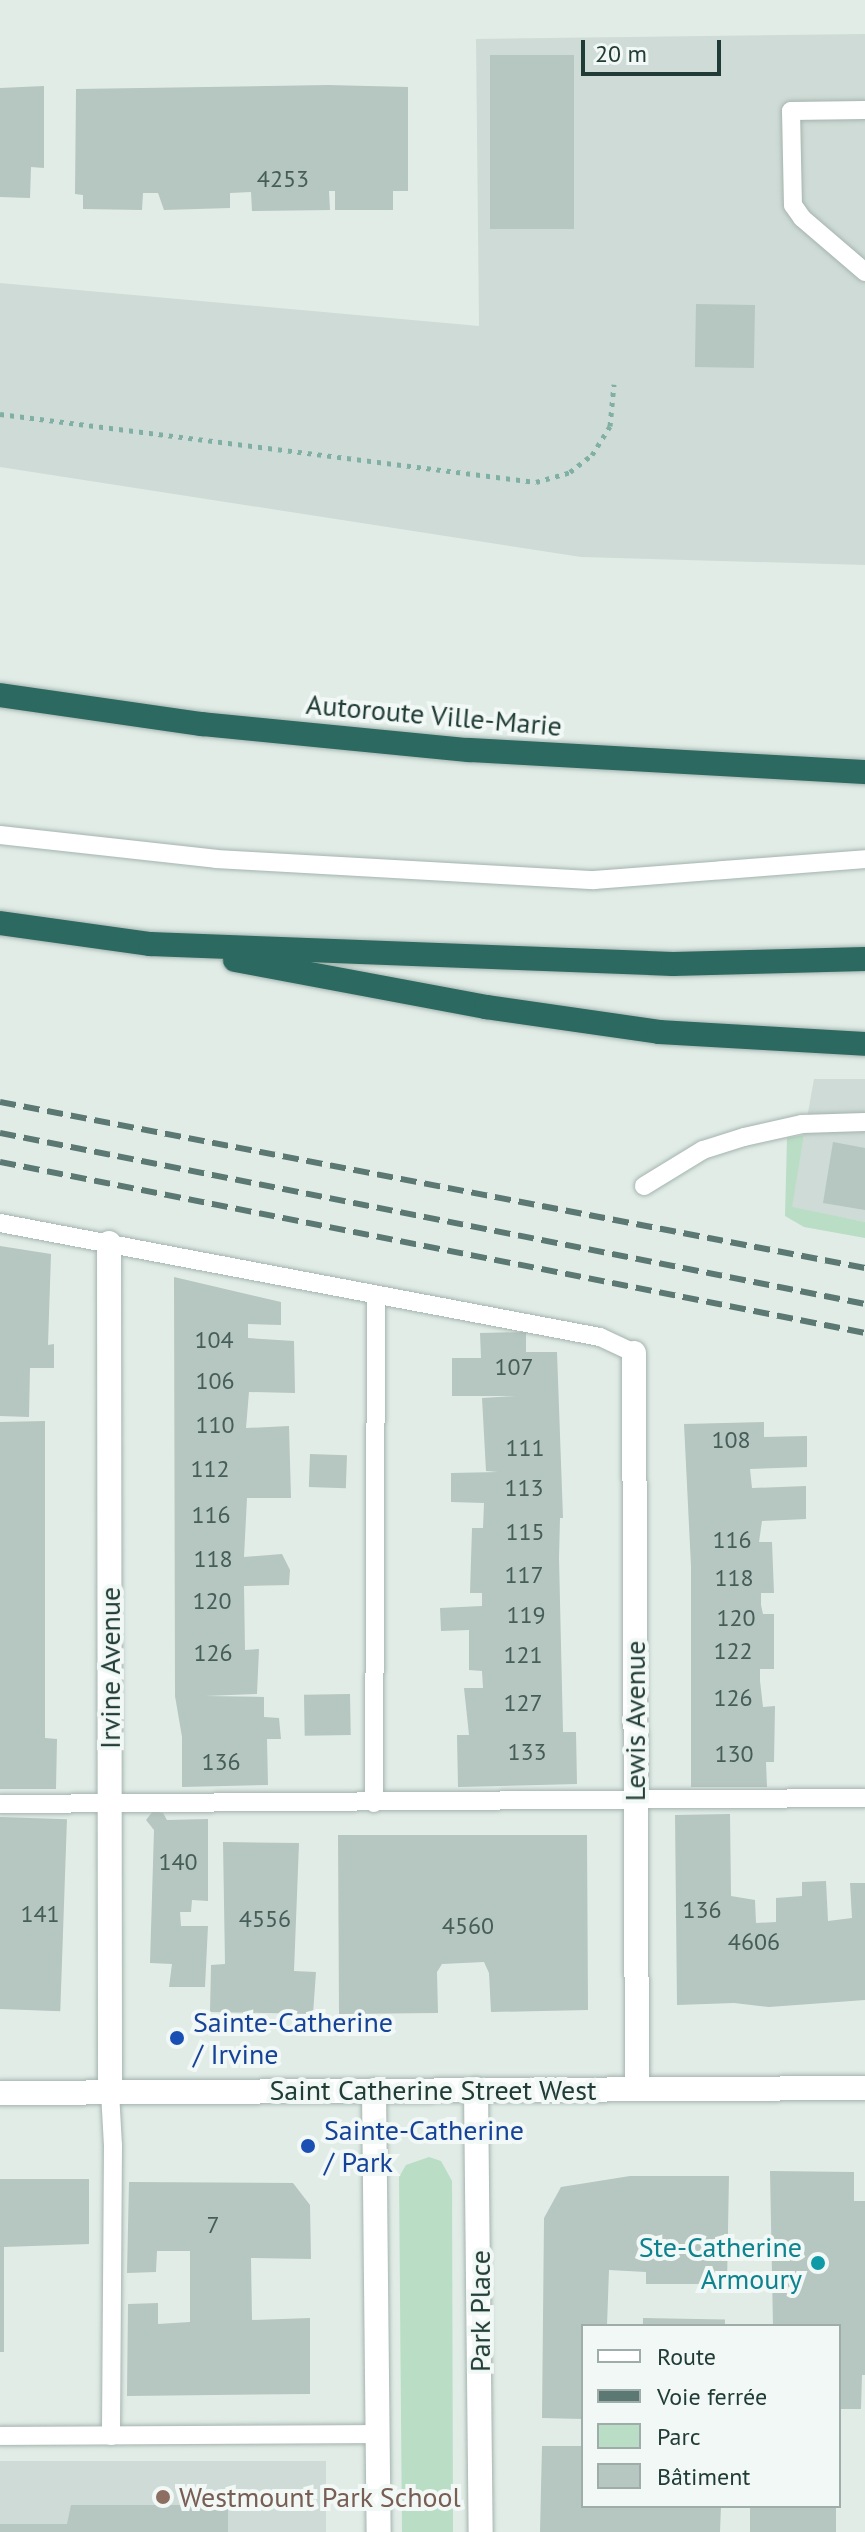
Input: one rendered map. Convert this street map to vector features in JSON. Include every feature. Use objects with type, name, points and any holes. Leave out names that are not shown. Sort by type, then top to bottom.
[{"type":"highway","name":"Autoroute Ville-Marie","points":[[0,695],[202,724],[469,750],[865,772]]},
{"type":"highway","points":[[0,923],[150,944],[486,1007],[659,1032],[865,1044]]},
{"type":"highway","points":[[150,944],[673,964],[865,959]]},
{"type":"street","name":"Irvine Avenue","points":[[109,1243],[110,2092]]},
{"type":"street","name":"Lewis Avenue","points":[[634,1353],[637,2089]]},
{"type":"street","name":"Saint Catherine Street West","points":[[0,2093],[865,2088]]},
{"type":"street","name":"Park Place","points":[[476,2089],[481,2532]]},
{"type":"street","points":[[374,2090],[379,2532]]},
{"type":"lane","points":[[865,110],[791,111],[793,205],[802,218],[865,272]]},
{"type":"lane","points":[[0,835],[216,859],[594,880],[865,859]]},
{"type":"lane","points":[[644,1186],[703,1150],[744,1137],[802,1124],[865,1122]]},
{"type":"lane","points":[[0,1223],[600,1337],[634,1353]]},
{"type":"lane","points":[[374,1803],[376,1296]]},
{"type":"lane","points":[[0,1804],[865,1798]]},
{"type":"lane","points":[[110,2092],[113,2145],[111,2436]]},
{"type":"lane","points":[[0,2436],[378,2434]]},
{"type":"path","points":[[0,414],[536,482],[570,472],[592,455],[610,426],[614,384]]},
{"type":"shaded area","points":[[865,34],[865,565],[581,557],[0,467],[0,283],[479,326],[476,39]]},
{"type":"shaded area","points":[[814,1079],[865,1079],[865,1222],[791,1208]]},
{"type":"shaded area","name":"Westmount Park School","points":[[0,2461],[326,2461],[326,2532],[0,2532]]},
{"type":"green space","points":[[804,1135],[792,1207],[865,1222],[865,1238],[804,1227],[785,1216],[787,1138]]},
{"type":"green space","points":[[429,2157],[441,2161],[452,2181],[453,2532],[402,2532],[399,2177],[406,2165]]},
{"type":"building","points":[[490,55],[574,55],[574,229],[490,229]]},
{"type":"building","points":[[328,85],[408,87],[408,191],[393,191],[393,210],[335,210],[335,191],[329,191],[330,210],[252,211],[251,192],[230,193],[230,208],[164,210],[158,193],[143,193],[142,210],[83,209],[83,195],[75,194],[76,89]]},
{"type":"building","points":[[44,86],[44,168],[31,167],[30,198],[0,197],[0,88]]},
{"type":"building","points":[[696,304],[755,305],[754,368],[695,367]]},
{"type":"building","points":[[833,1142],[865,1148],[865,1210],[823,1203]]},
{"type":"building","points":[[0,1246],[51,1254],[48,1345],[54,1344],[54,1368],[30,1368],[29,1417],[0,1416]]},
{"type":"building","points":[[174,1277],[281,1302],[281,1325],[248,1324],[248,1338],[294,1341],[295,1393],[249,1392],[246,1428],[289,1426],[291,1498],[247,1498],[244,1557],[282,1554],[290,1570],[289,1585],[244,1586],[245,1650],[259,1649],[257,1694],[205,1696],[264,1697],[264,1717],[279,1718],[281,1739],[267,1739],[268,1785],[182,1787],[182,1737],[175,1696]]},
{"type":"building","points":[[526,1332],[526,1352],[557,1352],[563,1518],[560,1518],[559,1558],[563,1732],[576,1732],[577,1784],[458,1787],[457,1735],[469,1735],[464,1688],[483,1688],[482,1671],[469,1670],[469,1630],[441,1631],[440,1608],[482,1606],[482,1593],[470,1593],[472,1528],[483,1528],[484,1503],[451,1502],[451,1473],[498,1472],[486,1471],[482,1398],[515,1396],[452,1396],[452,1358],[481,1358],[480,1333]]},
{"type":"building","points":[[45,1421],[45,1738],[57,1739],[56,1789],[0,1789],[0,1422]]},
{"type":"building","points":[[764,1422],[764,1437],[807,1436],[807,1467],[750,1469],[752,1488],[806,1486],[806,1519],[762,1521],[759,1542],[772,1542],[774,1593],[761,1593],[761,1605],[763,1614],[774,1614],[774,1669],[760,1669],[760,1681],[763,1707],[775,1706],[774,1762],[766,1762],[767,1787],[691,1787],[691,1566],[684,1424]]},
{"type":"building","points":[[310,1454],[347,1455],[346,1488],[309,1487]]},
{"type":"building","points":[[350,1694],[351,1735],[305,1736],[304,1695]]},
{"type":"building","points":[[153,1811],[163,1813],[167,1820],[208,1819],[208,1901],[192,1900],[191,1912],[180,1912],[181,1926],[208,1926],[205,1987],[169,1987],[172,1964],[150,1963],[154,1830],[146,1820]]},
{"type":"building","points":[[730,1814],[731,1896],[755,1900],[756,1923],[776,1922],[776,1898],[802,1896],[802,1882],[826,1881],[828,1921],[852,1918],[850,1883],[865,1883],[865,2000],[769,2007],[734,2003],[677,2005],[675,1815]]},
{"type":"building","points":[[0,1817],[67,1819],[60,2011],[0,2009]]},
{"type":"building","points":[[338,1835],[587,1835],[588,2010],[491,2012],[489,1973],[484,1962],[442,1964],[437,1972],[438,2013],[339,2014]]},
{"type":"building","points":[[223,1842],[299,1843],[294,1971],[316,1972],[313,2014],[210,2012],[211,1965],[225,1964]]},
{"type":"building","name":"Ste-Catherine Armoury","points":[[770,2171],[854,2172],[854,2201],[865,2201],[865,2375],[862,2375],[861,2409],[841,2409],[841,2324],[773,2324]]},
{"type":"building","points":[[630,2176],[729,2176],[727,2284],[646,2284],[646,2272],[609,2270],[607,2324],[581,2324],[581,2419],[542,2418],[544,2218],[561,2187]]},
{"type":"building","points":[[0,2179],[89,2179],[89,2244],[4,2247],[4,2352],[0,2352]]},
{"type":"building","points":[[129,2182],[293,2183],[310,2205],[311,2259],[251,2258],[252,2320],[310,2318],[310,2394],[127,2396],[128,2304],[158,2303],[158,2324],[190,2322],[190,2251],[157,2251],[156,2272],[127,2273]]},
{"type":"building","points":[[643,2318],[725,2319],[725,2324],[643,2324]]},
{"type":"building","points":[[542,2446],[581,2446],[581,2508],[721,2508],[720,2532],[540,2532]]},
{"type":"building","points":[[71,2505],[228,2505],[228,2532],[0,2532],[0,2524],[67,2524]]},
{"type":"building","points":[[750,2508],[836,2508],[836,2532],[750,2532]]},
{"type":"railway","points":[[0,1102],[865,1268]]},
{"type":"railway","points":[[0,1133],[865,1304]]},
{"type":"railway","points":[[0,1162],[865,1333]]},
{"type":"place","name":"Sainte-Catherine / Irvine","points":[[177,2038]]},
{"type":"place","name":"Sainte-Catherine / Park","points":[[308,2146]]},
{"type":"place","name":"Ste-Catherine Armoury","points":[[818,2263]]},
{"type":"place","name":"Westmount Park School","points":[[163,2497]]}]
